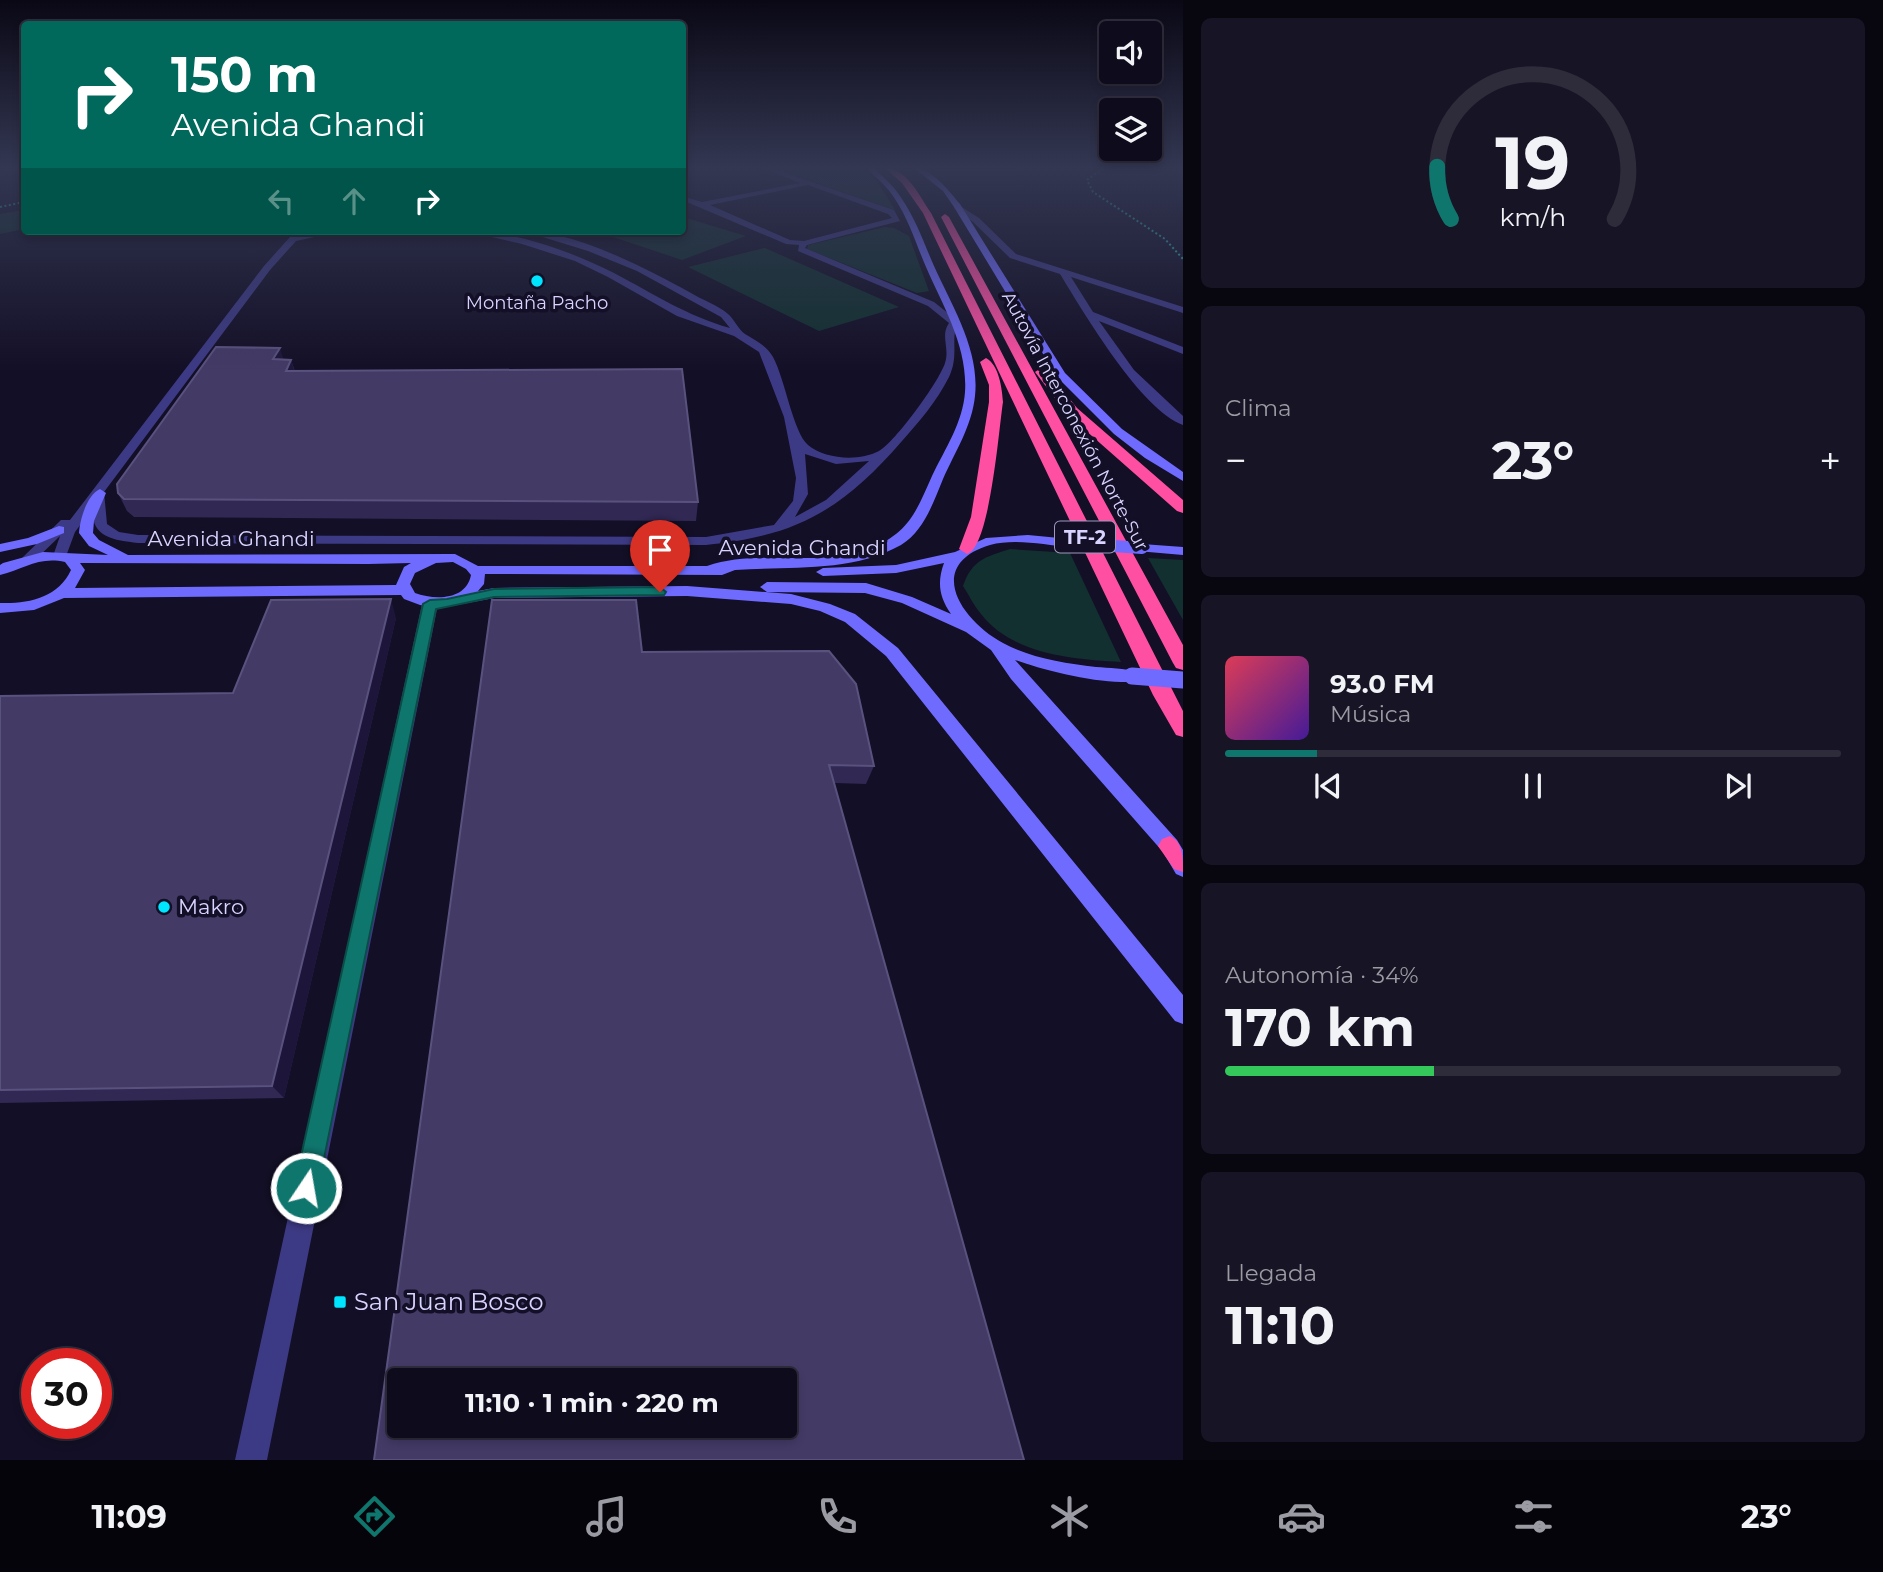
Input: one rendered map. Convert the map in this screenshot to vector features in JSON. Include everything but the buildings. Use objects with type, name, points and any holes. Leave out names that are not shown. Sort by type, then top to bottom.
[{"type":"highway","name":"Autovía Interconexión Norte-Sur","points":[[938,236],[1156,682],[1183,729]]},
{"type":"highway","name":"Autovía Interconexión Norte-Sur","points":[[953,236],[1183,663]]},
{"type":"highway","points":[[962,552],[979,517],[996,402],[995,385],[985,357],[990,344]]},
{"type":"highway","points":[[1017,353],[1038,368],[1072,411],[1183,508]]},
{"type":"street","points":[[273,261],[265,258],[286,236]]},
{"type":"street","points":[[273,261],[286,240],[301,236]]},
{"type":"street","points":[[2,611],[34,605],[70,586],[78,570],[65,557],[68,532],[273,261],[293,239],[309,236]]},
{"type":"street","points":[[492,236],[539,247],[592,265],[691,319],[740,334]]},
{"type":"street","points":[[545,236],[591,249],[640,269],[723,315],[740,334],[765,352],[798,442],[804,490],[798,505],[779,527]]},
{"type":"street","points":[[776,236],[789,242],[804,243],[831,236]]},
{"type":"street","points":[[712,569],[729,565],[799,565],[851,559],[875,551],[911,531],[921,516],[968,408],[970,376],[954,322],[916,236]]},
{"type":"street","points":[[976,236],[1061,375],[1082,400],[1112,428],[1183,477]]},
{"type":"street","points":[[991,236],[1013,256],[1183,310]]},
{"type":"street","points":[[804,243],[801,248],[811,254],[931,304],[954,322]]},
{"type":"street","points":[[1064,273],[1130,374],[1177,412],[1183,422]]},
{"type":"street","points":[[1089,314],[1183,351]]},
{"type":"street","points":[[100,493],[97,518],[104,533],[138,539],[729,539],[779,527],[815,513],[835,501],[882,454],[933,396],[951,355],[948,331],[954,322]]},
{"type":"street","points":[[798,442],[806,451],[840,462],[861,461],[882,454]]},
{"type":"street","points":[[0,571],[25,559],[100,493]]},
{"type":"street","points":[[100,493],[86,528],[88,539],[102,548],[132,559]]},
{"type":"street","points":[[0,548],[32,541],[59,530]]},
{"type":"street","name":"Avenida Ghandi","points":[[477,570],[712,569],[730,573],[863,571],[896,569],[962,552],[988,541],[1010,540],[1183,551]]},
{"type":"street","points":[[962,552],[947,570],[943,584],[960,618],[996,646],[1056,668],[1183,680]]},
{"type":"street","points":[[462,599],[480,580],[477,570],[468,562],[455,558],[432,559],[409,570],[403,584],[409,596],[418,602],[430,604],[447,604],[494,593],[687,591],[790,599],[825,607],[850,618],[870,632],[900,662],[1183,1013]]},
{"type":"street","points":[[0,561],[25,559]]},
{"type":"street","name":"Avenida Ghandi","points":[[25,559],[432,559]]},
{"type":"street","name":"Avenida Ghandi","points":[[687,591],[705,588],[866,588],[907,600],[974,631]]},
{"type":"street","points":[[61,593],[405,590]]},
{"type":"street","points":[[251,1460],[430,604]]},
{"type":"street","points":[[996,646],[1017,675],[1176,854],[1183,868]]},
{"type":"path","points":[[1161,236],[1183,259]]},
{"type":"green space","points":[[610,236],[746,236],[682,260]]},
{"type":"green space","points":[[846,236],[909,236],[929,291],[917,293],[807,249],[808,245]]},
{"type":"green space","points":[[764,248],[899,307],[819,331],[688,267]]},
{"type":"green space","points":[[1010,549],[1070,553],[1121,662],[1045,652],[1010,638],[994,628],[978,611],[963,586],[971,570],[980,561]]},
{"type":"green space","points":[[1148,558],[1183,560],[1183,620]]},
{"type":"place","name":"Montaña Pacho","points":[[537,281]]},
{"type":"place","name":"Makro","points":[[164,907]]},
{"type":"place","name":"San Juan Bosco","points":[[340,1302]]},
{"type":"route","points":[[306,1188],[430,604],[447,604],[494,593],[660,592]]}]
